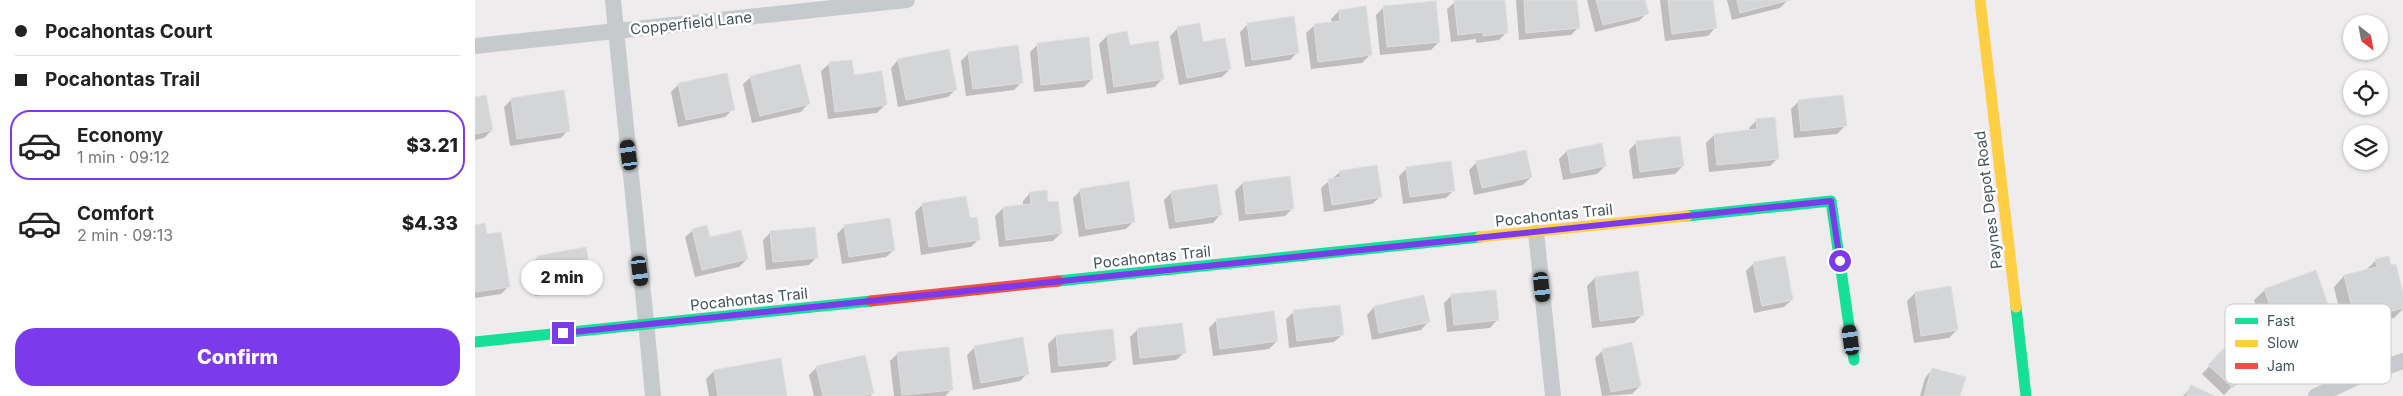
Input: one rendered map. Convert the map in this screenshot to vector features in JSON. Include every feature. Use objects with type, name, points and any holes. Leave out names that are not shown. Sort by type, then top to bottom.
[{"type":"street","points":[[613,0],[653,396]]},
{"type":"street","name":"Copperfield Lane","points":[[475,46],[907,0]]},
{"type":"street","name":"Paynes Depot Road","points":[[1980,0],[2026,396]]},
{"type":"street","name":"Pocahontas Trail","points":[[475,342],[1831,201],[1854,360]]},
{"type":"street","points":[[1536,232],[1553,396]]},
{"type":"street","points":[[2391,365],[2403,361]]},
{"type":"street","points":[[2316,396],[2342,384]]},
{"type":"building","points":[[1454,0],[1505,0],[1508,33],[1483,36],[1483,32],[1458,35]]},
{"type":"building","points":[[1524,0],[1577,0],[1580,28],[1526,33]]},
{"type":"building","points":[[1596,0],[1645,0],[1649,14],[1603,25]]},
{"type":"building","points":[[1668,0],[1713,0],[1717,28],[1672,34]]},
{"type":"building","points":[[1737,0],[1790,0],[1740,13]]},
{"type":"building","points":[[1436,1],[1440,42],[1387,47],[1383,6]]},
{"type":"building","points":[[1366,6],[1372,55],[1318,62],[1314,24],[1340,21],[1339,10]]},
{"type":"building","points":[[1294,16],[1299,53],[1252,60],[1247,23]]},
{"type":"building","points":[[1200,23],[1203,42],[1225,38],[1231,69],[1187,78],[1177,27]]},
{"type":"building","points":[[1127,31],[1130,45],[1158,41],[1164,79],[1114,87],[1107,35]]},
{"type":"building","points":[[1089,37],[1093,79],[1041,85],[1037,43]]},
{"type":"building","points":[[1018,45],[1023,83],[973,89],[968,52]]},
{"type":"building","points":[[949,49],[957,90],[906,100],[898,59]]},
{"type":"building","points":[[852,60],[854,75],[882,71],[887,105],[835,112],[829,62]]},
{"type":"building","points":[[800,64],[810,104],[760,116],[750,76]]},
{"type":"building","points":[[727,73],[735,110],[686,120],[678,83]]},
{"type":"building","points":[[564,90],[570,131],[517,139],[511,98]]},
{"type":"building","points":[[486,95],[493,130],[475,134],[475,97]]},
{"type":"building","points":[[1843,95],[1847,126],[1801,131],[1798,100]]},
{"type":"building","points":[[1775,117],[1779,159],[1717,165],[1714,134],[1757,129],[1756,119]]},
{"type":"building","points":[[1680,136],[1684,166],[1640,172],[1636,141]]},
{"type":"building","points":[[1602,143],[1606,166],[1571,173],[1567,150]]},
{"type":"building","points":[[1526,150],[1532,177],[1482,188],[1476,161]]},
{"type":"building","points":[[1451,161],[1455,191],[1410,197],[1406,167]]},
{"type":"building","points":[[1377,165],[1382,197],[1332,205],[1328,179],[1341,177],[1339,171]]},
{"type":"building","points":[[1290,176],[1294,209],[1246,214],[1243,182]]},
{"type":"building","points":[[1129,181],[1135,222],[1086,229],[1080,189]]},
{"type":"building","points":[[1217,184],[1222,215],[1176,222],[1171,191]]},
{"type":"building","points":[[1047,190],[1048,202],[1058,201],[1062,233],[1006,240],[1003,207],[1031,204],[1030,192]]},
{"type":"building","points":[[966,196],[970,218],[977,217],[980,240],[929,247],[922,203]]},
{"type":"building","points":[[890,218],[895,250],[849,257],[844,225]]},
{"type":"building","points":[[485,223],[487,234],[501,232],[510,287],[475,292],[475,225]]},
{"type":"building","points":[[707,225],[710,237],[741,230],[748,259],[702,270],[692,229]]},
{"type":"building","points":[[815,227],[818,258],[773,262],[770,231]]},
{"type":"building","points":[[586,247],[592,280],[543,289],[537,256]]},
{"type":"building","points":[[1785,256],[1793,300],[1762,306],[1753,262]]},
{"type":"building","points":[[2389,256],[2391,265],[2396,264],[2403,294],[2403,308],[2391,311],[2391,304],[2351,304],[2344,275],[2377,267],[2375,259]]},
{"type":"building","points":[[2316,270],[2328,304],[2269,304],[2264,289]]},
{"type":"building","points":[[1638,271],[1644,315],[1600,321],[1595,277]]},
{"type":"building","points":[[1951,286],[1958,330],[1921,336],[1915,292]]},
{"type":"building","points":[[1496,290],[1499,320],[1454,325],[1451,294]]},
{"type":"building","points":[[1424,295],[1430,322],[1379,333],[1374,306]]},
{"type":"building","points":[[1340,305],[1344,335],[1297,341],[1293,310]]},
{"type":"building","points":[[1274,311],[1278,341],[1220,349],[1216,319]]},
{"type":"building","points":[[1182,323],[1186,353],[1140,358],[1137,328]]},
{"type":"building","points":[[1113,329],[1116,360],[1059,366],[1056,335]]},
{"type":"building","points":[[1023,337],[1029,374],[981,383],[974,346]]},
{"type":"building","points":[[1632,342],[1641,386],[1611,392],[1602,349]]},
{"type":"building","points":[[949,347],[953,390],[902,395],[897,352]]},
{"type":"building","points":[[2225,347],[2225,381],[2208,365]]},
{"type":"building","points":[[865,355],[874,393],[863,396],[823,396],[816,366]]},
{"type":"building","points":[[781,358],[787,396],[718,396],[714,370]]},
{"type":"building","points":[[1932,368],[1966,377],[1960,396],[1924,396]]},
{"type":"building","points":[[2229,384],[2237,384],[2233,388]]},
{"type":"building","points":[[2191,385],[2215,396],[2186,396]]},
{"type":"traffic: fast","points":[[1687,216],[1831,201],[1854,360]]},
{"type":"traffic: fast","points":[[1058,281],[1480,237]]},
{"type":"traffic: fast","points":[[475,342],[871,301]]},
{"type":"traffic: fast","points":[[2016,307],[2026,396]]},
{"type":"traffic: slow","points":[[1980,0],[2016,307]]},
{"type":"traffic: slow","points":[[1480,237],[1687,216]]},
{"type":"traffic: jam","points":[[871,301],[1058,281]]},
{"type":"route","points":[[563,333],[1831,201],[1840,261]]}]
